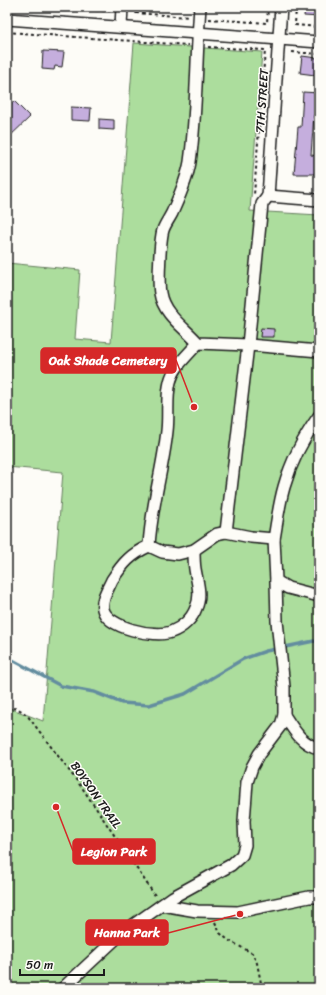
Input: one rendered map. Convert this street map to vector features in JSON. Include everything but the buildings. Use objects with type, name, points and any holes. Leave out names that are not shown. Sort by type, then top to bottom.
[{"type":"street","points":[[121,27],[122,7]]},
{"type":"street","points":[[200,7],[190,162],[180,195],[163,230],[159,280],[160,294],[165,306],[173,318],[198,343],[248,345],[319,351]]},
{"type":"street","name":"7TH STREET","points":[[226,532],[248,345],[262,204],[268,196],[281,7]]},
{"type":"street","points":[[7,19],[319,42]]},
{"type":"street","points":[[268,196],[319,200]]},
{"type":"street","points":[[149,546],[167,430],[168,394],[170,382],[176,368],[198,343]]},
{"type":"street","points":[[63,988],[122,933],[173,897],[231,865],[242,855],[245,846],[244,821],[247,782],[252,767],[259,754],[281,726],[284,715],[281,655],[276,621],[274,539],[280,503],[284,486],[302,444],[319,416]]},
{"type":"street","points":[[194,550],[194,567],[200,596],[197,607],[192,616],[183,625],[170,632],[158,634],[134,630],[113,622],[103,611],[105,595],[119,569],[136,552],[149,546],[162,552],[178,554],[194,550],[217,534],[226,532],[251,537],[274,539]]},
{"type":"street","points":[[276,581],[288,588],[319,596]]},
{"type":"street","points":[[284,715],[304,742],[313,747],[319,748]]},
{"type":"street","points":[[162,905],[197,911],[238,912],[314,897],[319,904]]},
{"type":"path","points":[[48,7],[109,11],[109,7]]},
{"type":"path","points":[[267,23],[268,7]]},
{"type":"path","points":[[296,7],[295,25],[319,27]]},
{"type":"path","points":[[7,32],[264,50],[254,200]]},
{"type":"path","points":[[292,52],[319,54]]},
{"type":"path","name":"BOYSON TRAIL","points":[[7,708],[20,710],[27,715],[82,789],[162,905]]},
{"type":"path","points":[[213,911],[214,920],[220,933],[228,940],[252,953],[257,963],[261,987],[255,988]]},
{"type":"green space","points":[[134,43],[262,52],[250,211],[319,215],[319,988],[7,988],[7,707],[43,721],[63,472],[7,467],[7,263],[80,270],[75,339],[111,342]]},
{"type":"waterway","points":[[7,657],[61,686],[94,692],[122,703],[149,705],[185,694],[243,659],[266,651],[314,641],[319,643]]},
{"type":"place","name":"Oak Shade Cemetery","points":[[194,407]]},
{"type":"place","name":"Legion Park","points":[[56,807]]},
{"type":"place","name":"Hanna Park","points":[[240,914]]}]
